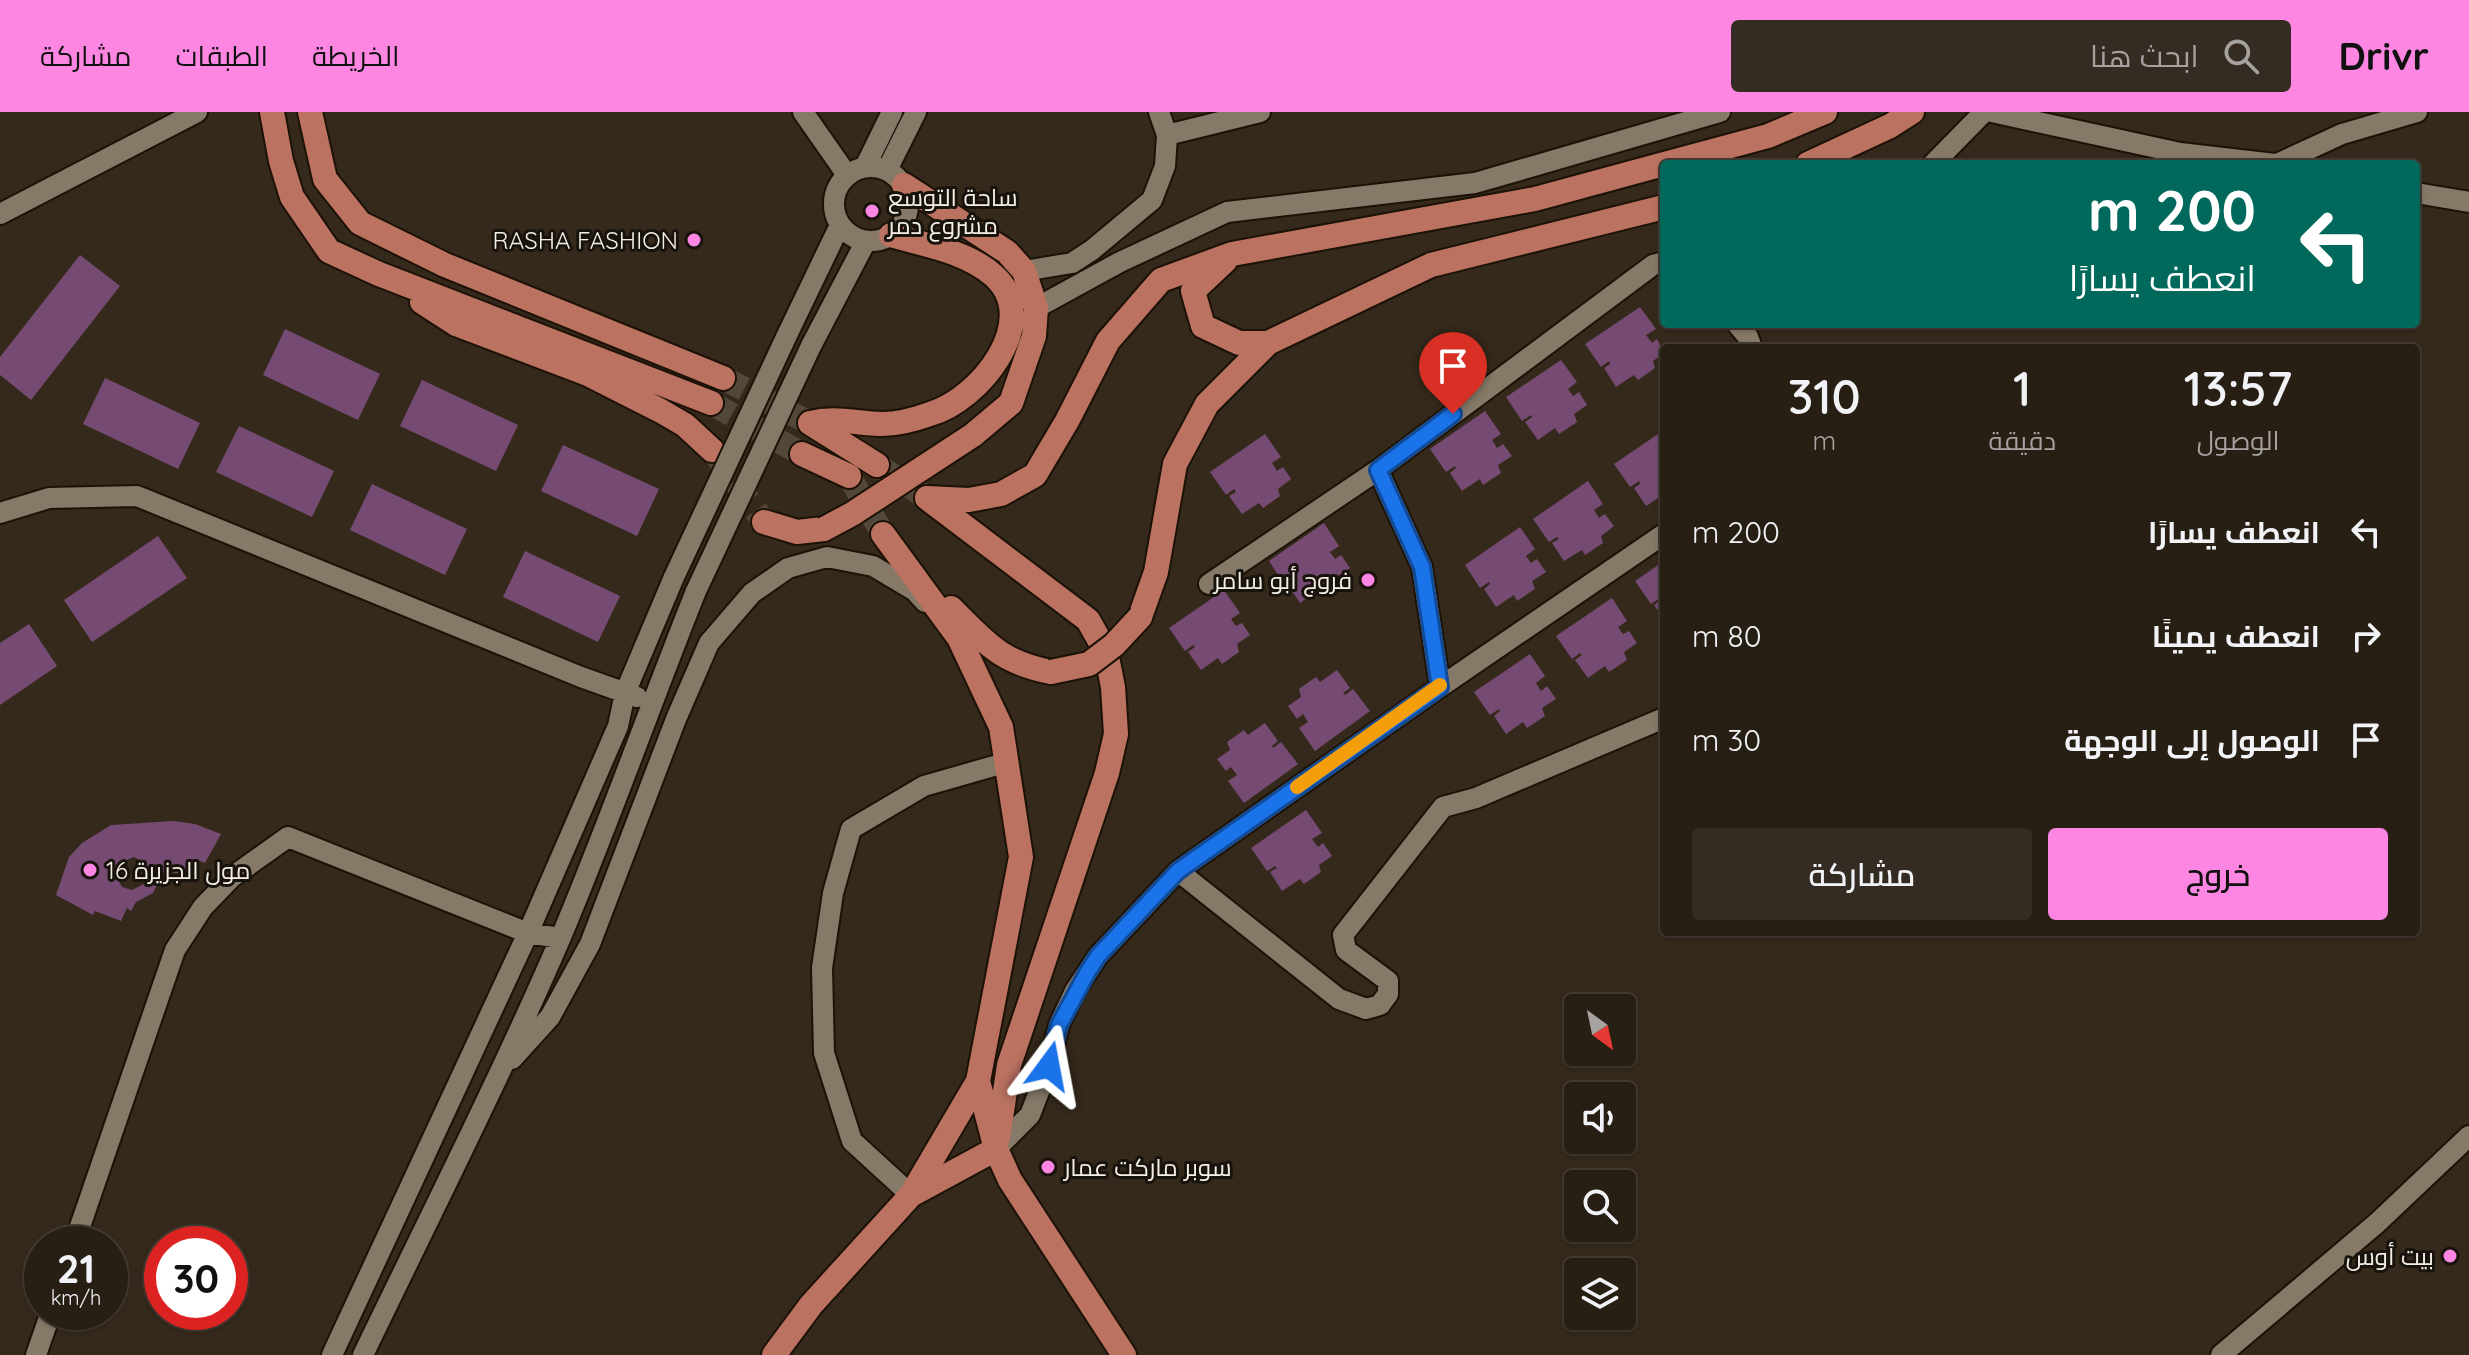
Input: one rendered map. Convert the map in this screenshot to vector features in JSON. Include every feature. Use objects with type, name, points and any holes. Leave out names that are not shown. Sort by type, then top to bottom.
[{"type":"main road","points":[[272,112],[281,161],[292,197],[329,251],[379,274],[711,403]]},
{"type":"main road","points":[[310,112],[325,179],[360,223],[445,265],[723,378]]},
{"type":"main road","points":[[1679,160],[1768,136],[1825,112]]},
{"type":"main road","points":[[1817,160],[1890,126],[1912,112]]},
{"type":"main road","points":[[996,1149],[1009,1065],[1107,773],[1116,734],[1113,687],[1106,652],[1088,620],[927,498],[969,500],[1001,494],[1035,475],[1108,341],[1161,280],[1232,254],[1535,199],[1660,165]]},
{"type":"main road","points":[[764,522],[797,532],[824,529],[973,435],[1011,403],[1034,336],[1036,308],[1024,271],[1007,252],[895,178]]},
{"type":"main road","points":[[774,1355],[811,1305],[911,1195],[978,1081],[1021,857],[1001,727],[959,638],[888,542],[994,651],[1023,667],[1051,672],[1089,664],[1114,645],[1140,617],[1156,572],[1175,464],[1207,404],[1268,343],[1431,265],[1660,208]]},
{"type":"main road","points":[[877,465],[810,423],[829,418],[884,424],[933,414],[969,394],[1000,355],[1012,329],[1012,301],[994,275],[961,256],[891,235]]},
{"type":"main road","points":[[1232,254],[1193,291],[1203,326],[1239,343],[1268,343]]},
{"type":"main road","points":[[379,274],[456,324],[588,374],[661,411],[685,425],[712,450]]},
{"type":"main road","points":[[802,454],[849,476]]},
{"type":"main road","points":[[978,1081],[996,1149],[1010,1180],[1124,1355]]},
{"type":"main road","points":[[911,1195],[996,1149]]},
{"type":"street","points":[[0,214],[197,112]]},
{"type":"street","points":[[803,112],[856,171],[895,178]]},
{"type":"street","points":[[892,112],[856,171],[839,183],[833,204],[840,225],[847,233],[866,241],[891,235],[900,227],[908,207],[895,178],[916,112]]},
{"type":"street","points":[[1024,271],[1072,263],[1152,200],[1165,166],[1167,135],[1159,112]]},
{"type":"street","points":[[1167,135],[1260,112]]},
{"type":"street","points":[[1036,308],[1120,262],[1227,212],[1475,183],[1720,112]]},
{"type":"street","points":[[1937,160],[1984,112]]},
{"type":"street","points":[[1992,112],[2180,153],[2241,160]]},
{"type":"street","points":[[2285,160],[2342,134],[2417,112]]},
{"type":"street","points":[[2420,194],[2469,202]]},
{"type":"street","points":[[332,1355],[528,933],[618,726],[625,693],[674,577],[840,225]]},
{"type":"street","points":[[363,1355],[560,938],[620,792],[696,591],[811,346],[866,241]]},
{"type":"street","points":[[1209,584],[1378,470],[1653,265],[1660,263]]},
{"type":"street","points":[[1378,470],[1422,567],[1440,687]]},
{"type":"street","points":[[0,513],[49,498],[137,496],[652,702]]},
{"type":"street","points":[[996,1149],[1030,1115],[1049,1066],[1059,1025],[1090,968],[1178,871],[1660,537]]},
{"type":"street","points":[[498,1074],[550,1017],[590,944],[676,719],[709,643],[752,593],[788,568],[827,557],[873,566],[915,591],[959,638]]},
{"type":"street","points":[[1178,871],[1339,999],[1366,1009],[1380,1005],[1388,994],[1388,981],[1346,950],[1343,935],[1443,807],[1476,798],[1660,720]]},
{"type":"street","points":[[911,1195],[852,1141],[824,1053],[822,968],[833,893],[851,829],[924,786],[1008,762]]},
{"type":"street","points":[[80,1226],[175,950],[203,907],[232,877],[288,837],[528,933],[560,938]]},
{"type":"street","points":[[2221,1355],[2377,1223],[2469,1136]]},
{"type":"street","points":[[36,1355],[45,1330]]},
{"type":"building","points":[[80,255],[120,286],[31,400],[0,375],[0,357]]},
{"type":"building","points":[[1640,307],[1656,329],[1646,335],[1652,343],[1657,339],[1660,356],[1653,361],[1655,368],[1638,380],[1634,375],[1616,387],[1604,368],[1610,364],[1609,361],[1601,367],[1585,344]]},
{"type":"building","points":[[285,329],[380,374],[358,420],[263,375]]},
{"type":"building","points":[[1561,360],[1577,382],[1568,389],[1573,396],[1579,392],[1587,405],[1574,414],[1577,422],[1559,434],[1555,428],[1538,440],[1525,422],[1531,415],[1522,421],[1506,397]]},
{"type":"building","points":[[105,378],[200,423],[178,469],[83,424]]},
{"type":"building","points":[[422,380],[518,425],[496,471],[400,426]]},
{"type":"building","points":[[1485,411],[1501,434],[1492,440],[1497,448],[1503,444],[1512,456],[1498,465],[1501,473],[1483,485],[1480,479],[1462,491],[1450,473],[1455,466],[1446,472],[1430,449]]},
{"type":"building","points":[[239,426],[334,471],[312,517],[216,472]]},
{"type":"building","points":[[1660,433],[1660,497],[1646,506],[1634,488],[1640,484],[1639,481],[1630,487],[1614,464]]},
{"type":"building","points":[[1265,434],[1281,457],[1272,463],[1277,471],[1283,467],[1291,479],[1278,489],[1280,496],[1263,508],[1259,503],[1242,514],[1229,496],[1236,492],[1234,489],[1226,495],[1210,472]]},
{"type":"building","points":[[563,445],[659,489],[637,536],[541,491]]},
{"type":"building","points":[[1588,481],[1603,504],[1594,510],[1599,518],[1605,514],[1614,526],[1601,536],[1603,543],[1585,555],[1582,550],[1564,561],[1552,543],[1559,539],[1557,537],[1549,542],[1533,519]]},
{"type":"building","points":[[372,484],[467,529],[445,575],[350,530]]},
{"type":"building","points":[[1324,523],[1339,546],[1330,552],[1335,559],[1341,555],[1350,568],[1336,577],[1339,585],[1321,597],[1317,591],[1300,603],[1288,585],[1293,578],[1284,584],[1269,561]]},
{"type":"building","points":[[1520,527],[1535,549],[1526,556],[1531,563],[1537,559],[1546,572],[1532,581],[1535,589],[1517,601],[1514,595],[1496,607],[1484,589],[1489,582],[1480,588],[1465,565]]},
{"type":"building","points":[[158,536],[187,578],[92,642],[64,600]]},
{"type":"building","points":[[525,551],[620,596],[598,642],[503,597]]},
{"type":"building","points":[[1660,564],[1660,598],[1651,604],[1635,581]]},
{"type":"building","points":[[1224,590],[1240,613],[1231,619],[1236,626],[1242,623],[1250,635],[1237,644],[1239,652],[1222,664],[1218,658],[1201,670],[1188,652],[1195,647],[1193,645],[1185,651],[1169,628]]},
{"type":"building","points":[[1612,598],[1627,621],[1618,627],[1623,634],[1629,631],[1637,643],[1624,652],[1627,660],[1609,672],[1605,666],[1588,678],[1575,660],[1582,655],[1580,653],[1572,659],[1556,636]]},
{"type":"building","points":[[29,624],[57,666],[0,705],[0,643]]},
{"type":"building","points":[[1530,654],[1545,676],[1536,683],[1541,691],[1547,686],[1556,699],[1542,708],[1545,716],[1527,728],[1523,722],[1506,734],[1494,716],[1499,709],[1490,715],[1474,692]]},
{"type":"building","points":[[1337,670],[1350,688],[1343,693],[1345,695],[1353,689],[1370,711],[1315,751],[1299,728],[1308,722],[1303,714],[1297,719],[1288,706],[1301,697],[1299,689],[1316,677],[1320,682]]},
{"type":"building","points":[[1265,723],[1278,741],[1273,748],[1281,742],[1298,764],[1244,803],[1228,781],[1237,775],[1231,767],[1226,771],[1217,759],[1230,750],[1227,742],[1244,730],[1248,735]]},
{"type":"building","points":[[1306,810],[1322,833],[1312,839],[1318,847],[1323,843],[1332,856],[1319,865],[1321,872],[1304,884],[1300,879],[1282,891],[1270,872],[1277,868],[1275,866],[1267,871],[1251,848]]},
{"type":"building","name":"مول الجزيرة 16","points":[[173,821],[195,824],[221,834],[205,863],[194,859],[191,875],[164,871],[153,893],[136,902],[131,911],[127,908],[121,921],[95,911],[93,915],[56,895],[69,857],[82,843],[111,825]],"holes":[[[134,857],[144,862],[149,872],[146,883],[132,890],[122,887],[115,874],[119,863]]]},
{"type":"tunnel","points":[[723,378],[810,423]]},
{"type":"tunnel","points":[[711,403],[802,454]]},
{"type":"tunnel","points":[[714,452],[764,522]]},
{"type":"tunnel","points":[[877,465],[927,498]]},
{"type":"tunnel","points":[[849,476],[883,534]]},
{"type":"slow traffic","points":[[1297,787],[1440,685]]},
{"type":"place","name":"ساحة التوسع مشروع دمر","points":[[872,211]]},
{"type":"place","name":"RASHA FASHION","points":[[694,240]]},
{"type":"place","name":"فروج أبو سامر","points":[[1368,580]]},
{"type":"place","name":"مول الجزيرة 16","points":[[90,870]]},
{"type":"place","name":"سوبر ماركت عمار","points":[[1048,1167]]},
{"type":"place","name":"بيت أوس","points":[[2450,1256]]},
{"type":"route","points":[[1049,1066],[1059,1025],[1075,991],[1098,956],[1178,871],[1440,687],[1422,567],[1378,470],[1453,414]]}]
